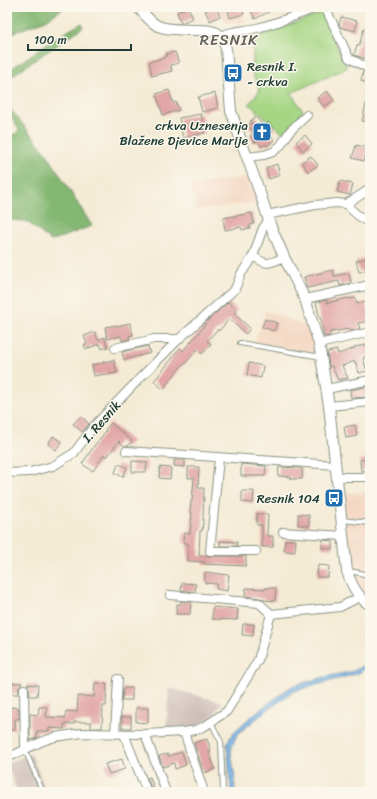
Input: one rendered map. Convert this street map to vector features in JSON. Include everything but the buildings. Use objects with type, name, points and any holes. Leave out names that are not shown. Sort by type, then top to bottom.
[{"type":"street","points":[[138,7],[144,15],[160,27],[212,30],[221,36],[223,40],[226,49],[232,111],[238,132],[268,218],[284,257],[305,299],[319,344],[330,406],[347,571],[351,583],[360,597],[370,605]]},
{"type":"street","points":[[221,36],[228,33],[257,28],[318,7]]},
{"type":"street","points":[[325,7],[349,58],[370,69]]},
{"type":"street","points":[[247,157],[274,152],[281,145],[290,131],[307,115]]},
{"type":"street","points":[[268,218],[315,205],[336,203],[346,204],[364,193],[370,187]]},
{"type":"street","points":[[346,204],[352,211],[370,223]]},
{"type":"street","name":"I. Resnik","points":[[7,473],[30,472],[53,466],[74,453],[94,426],[144,374],[179,339],[235,289],[241,274],[253,256],[262,228],[268,218]]},
{"type":"street","points":[[253,256],[261,262],[266,263],[284,257]]},
{"type":"street","points":[[305,299],[370,285]]},
{"type":"street","points":[[319,344],[370,332]]},
{"type":"street","points":[[115,348],[154,339],[179,339]]},
{"type":"street","points":[[327,389],[370,380]]},
{"type":"street","points":[[330,406],[370,402]]},
{"type":"street","points":[[126,451],[336,465]]},
{"type":"street","points":[[219,458],[210,551],[256,551]]},
{"type":"street","points":[[337,477],[370,476]]},
{"type":"street","points":[[283,532],[343,536]]},
{"type":"street","points":[[170,595],[259,603],[271,614],[340,607],[360,597]]},
{"type":"street","points":[[7,758],[54,737],[82,733],[145,734],[184,732],[200,729],[227,711],[258,660],[271,614]]},
{"type":"street","points":[[115,734],[118,678]]},
{"type":"street","points":[[24,689],[25,750]]},
{"type":"street","points":[[184,732],[204,792]]},
{"type":"street","points":[[124,734],[146,792]]},
{"type":"street","points":[[145,734],[166,792]]},
{"type":"lane","points":[[240,343],[321,357]]},
{"type":"lane","points":[[341,520],[370,523]]},
{"type":"lane","points":[[347,571],[370,575]]},
{"type":"lane","points":[[211,722],[220,742],[223,792]]},
{"type":"lane","points":[[25,750],[43,792]]},
{"type":"shaded area","points":[[216,7],[242,7],[246,23],[225,23]]},
{"type":"shaded area","points":[[251,176],[260,202],[197,210],[191,185]]},
{"type":"shaded area","points":[[265,310],[309,328],[315,352],[255,342]]},
{"type":"shaded area","points":[[370,492],[370,601],[366,599],[351,574],[341,493]]},
{"type":"shaded area","points":[[169,688],[222,702],[214,714],[203,723],[190,728],[166,729]]},
{"type":"shaded area","points":[[31,754],[47,792],[18,792],[7,766],[7,763]]},
{"type":"green space","points":[[17,7],[65,7],[46,20],[7,35],[7,13]]},
{"type":"green space","points":[[322,13],[347,68],[291,93],[303,111],[284,134],[249,104],[260,90],[252,73],[254,38]]},
{"type":"green space","points":[[82,23],[83,27],[7,80],[7,72],[52,40]]},
{"type":"green space","points":[[7,105],[47,154],[92,226],[51,241],[26,221],[7,220],[7,137],[15,134],[19,130],[7,109]]},
{"type":"water","points":[[370,661],[370,665],[359,673],[294,691],[240,732],[236,737],[231,752],[235,792],[231,792],[227,744],[233,733],[254,714],[292,686],[354,671]]},
{"type":"place","name":"Resnik I. - crkva","points":[[233,73]]},
{"type":"place","name":"crkva Uznesenja Blažene Djevice Marije","points":[[262,132]]},
{"type":"place","name":"Resnik 104","points":[[334,498]]},
{"type":"district","name":"RESNIK","points":[[229,40]]}]
